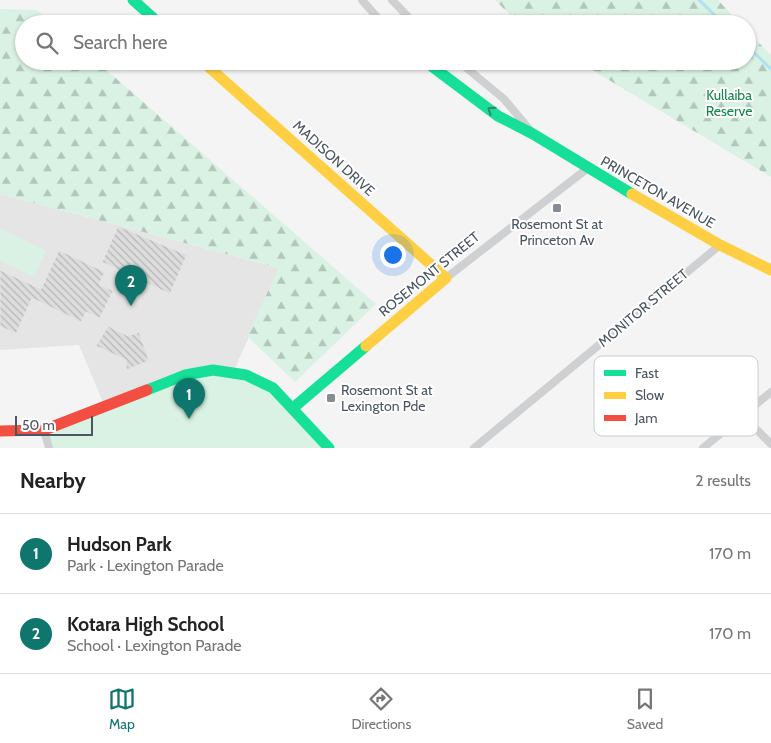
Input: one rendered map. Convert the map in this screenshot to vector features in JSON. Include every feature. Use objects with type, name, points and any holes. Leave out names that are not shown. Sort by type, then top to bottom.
[{"type":"street","points":[[133,0],[150,15]]},
{"type":"street","points":[[362,0],[375,15]]},
{"type":"street","points":[[392,0],[406,15]]},
{"type":"street","name":"MADISON DRIVE","points":[[212,70],[446,278]]},
{"type":"street","name":"PRINCETON AVENUE","points":[[437,70],[498,116],[534,134],[588,168],[720,245],[771,270]]},
{"type":"street","name":"PRINCETON AVENUE","points":[[469,70],[504,99],[534,134]]},
{"type":"street","name":"ROSEMONT STREET","points":[[293,408],[446,278],[588,168]]},
{"type":"street","name":"MONITOR STREET","points":[[474,448],[720,245]]},
{"type":"street","points":[[0,430],[44,430],[185,375],[213,370],[246,375],[273,388],[329,448]]},
{"type":"street","points":[[758,403],[771,392]]},
{"type":"street","points":[[44,430],[49,448]]},
{"type":"street","points":[[758,431],[771,444]]},
{"type":"street","points":[[703,448],[718,436]]},
{"type":"shaded area","points":[[0,194],[279,268],[233,373],[105,407],[79,345],[0,350]]},
{"type":"green space","points":[[495,0],[718,0],[732,15],[510,15]]},
{"type":"green space","points":[[0,9],[37,10],[43,15],[15,15],[15,70],[106,70],[376,304],[295,382],[247,336],[279,268],[0,194]]},
{"type":"green space","name":"Kullaiba Reserve","points":[[756,40],[771,55],[771,177],[592,70],[756,70]]},
{"type":"green space","points":[[0,229],[46,250],[34,277],[0,261]]},
{"type":"green space","points":[[213,370],[273,388],[329,448],[50,448],[44,430]]},
{"type":"building","points":[[118,226],[187,255],[170,294],[102,262]]},
{"type":"building","points":[[59,250],[105,272],[99,284],[113,291],[100,318],[86,312],[81,322],[32,298],[16,334],[0,326],[0,270],[41,289]]},
{"type":"building","points":[[108,326],[128,336],[139,332],[149,361],[126,370],[126,360],[96,346]]},
{"type":"waterway","points":[[699,0],[715,15]]},
{"type":"waterway","points":[[756,55],[771,69]]},
{"type":"traffic: fast","points":[[133,0],[150,15]]},
{"type":"traffic: fast","points":[[437,70],[498,116],[533,134],[632,194]]},
{"type":"traffic: fast","points":[[293,408],[366,346]]},
{"type":"traffic: fast","points":[[147,390],[185,375],[213,370],[246,375],[273,388],[329,448]]},
{"type":"traffic: slow","points":[[212,70],[446,278],[366,346]]},
{"type":"traffic: slow","points":[[632,194],[720,245],[771,270]]},
{"type":"traffic: jam","points":[[0,431],[44,430],[147,390]]},
{"type":"place","name":"Rosemont St at Princeton Av","points":[[557,208]]},
{"type":"place","name":"Kotara High School","points":[[131,306]]},
{"type":"place","name":"Rosemont St at Lexington Pde","points":[[331,398]]},
{"type":"place","name":"Hudson Park","points":[[189,419]]}]
